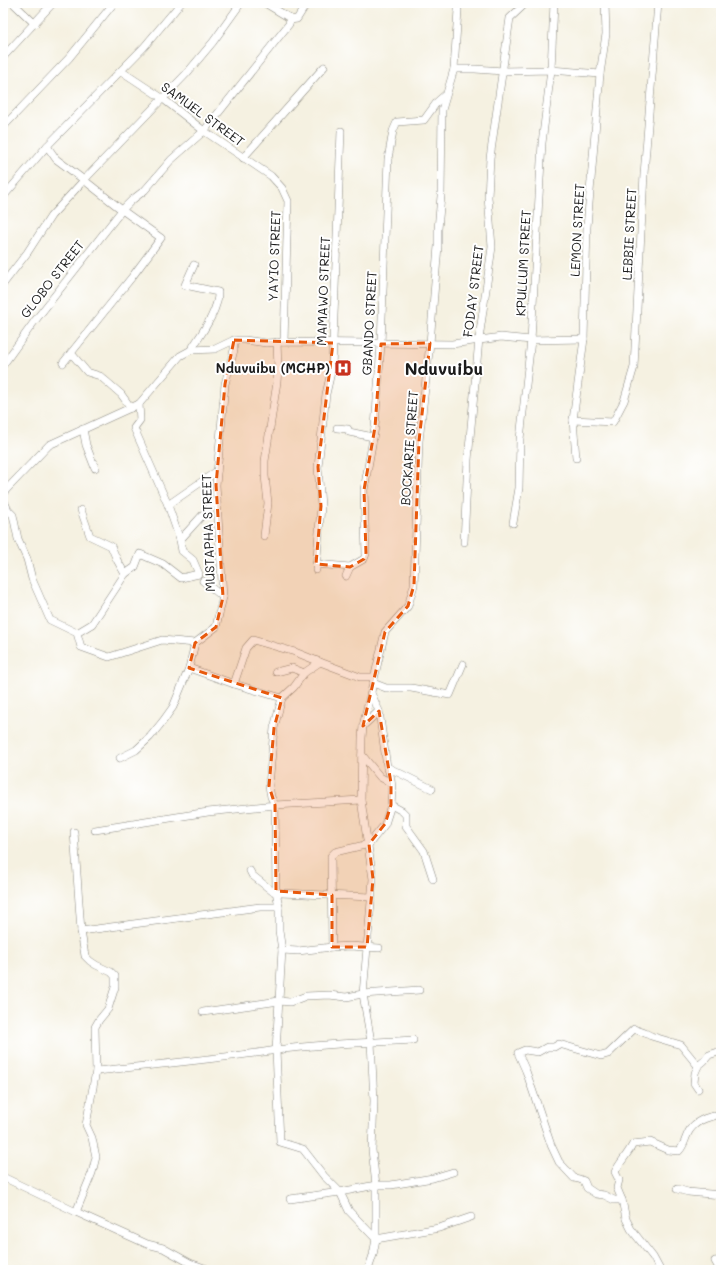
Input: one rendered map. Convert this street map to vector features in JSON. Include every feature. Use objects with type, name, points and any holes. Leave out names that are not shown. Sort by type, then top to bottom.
[{"type":"street","points":[[13,3],[35,24]]},
{"type":"street","points":[[3,57],[53,3]]},
{"type":"street","points":[[3,127],[69,58],[114,3]]},
{"type":"street","points":[[3,197],[47,146],[144,47],[181,3]]},
{"type":"street","points":[[3,284],[28,253],[51,216],[187,73],[213,42],[241,3]]},
{"type":"street","points":[[265,3],[288,17],[290,20]]},
{"type":"street","name":"GLOBO STREET","points":[[3,365],[34,322],[122,210],[145,190],[171,160],[204,131],[289,24],[290,20],[297,19],[307,3]]},
{"type":"street","name":"FODAY STREET","points":[[464,542],[468,460],[479,339],[492,247],[488,197],[490,158],[510,18],[526,3]]},
{"type":"street","name":"KPULLUM STREET","points":[[513,524],[519,488],[520,439],[531,340],[542,143],[551,70],[554,3]]},
{"type":"street","name":"LEMON STREET","points":[[576,458],[573,420],[584,339],[588,227],[600,74],[606,34],[606,3]]},
{"type":"street","name":"LEBBIE STREET","points":[[573,420],[613,422],[624,401],[634,367],[644,174],[658,3]]},
{"type":"street","name":"BOCKARIE STREET","points":[[368,1270],[376,1239],[376,1185],[372,1150],[374,1101],[371,1042],[363,994],[373,879],[362,800],[363,726],[385,632],[408,606],[414,585],[419,441],[430,343],[441,196],[442,110],[445,94],[454,69],[458,10]]},
{"type":"street","points":[[243,158],[324,67]]},
{"type":"street","points":[[454,69],[503,71],[551,70],[600,74]]},
{"type":"street","name":"SAMUEL STREET","points":[[121,71],[162,98],[204,131],[271,176]]},
{"type":"street","name":"GBANDO STREET","points":[[346,576],[350,567],[364,559],[366,554],[364,490],[373,437],[381,344],[388,159],[393,131],[397,122],[424,120],[445,94]]},
{"type":"street","name":"MAMAWO STREET","points":[[341,131],[332,368],[326,394],[318,467],[321,506],[316,567],[350,567]]},
{"type":"street","points":[[47,146],[56,159],[161,238],[132,277],[63,363]]},
{"type":"street","name":"YAYIO STREET","points":[[264,536],[268,503],[265,461],[274,393],[277,382],[281,342],[288,201],[282,188],[271,176]]},
{"type":"street","points":[[191,350],[218,300],[218,292],[185,285],[194,265]]},
{"type":"street","points":[[3,493],[49,444],[139,404],[180,356],[191,350],[215,349],[234,340],[266,343],[452,344],[501,337],[531,340],[584,339]]},
{"type":"street","name":"MUSTAPHA STREET","points":[[195,643],[216,627],[223,597],[216,485],[225,384],[234,350],[234,340]]},
{"type":"street","points":[[71,354],[87,372],[100,376],[121,394],[131,408]]},
{"type":"street","points":[[76,633],[92,624],[125,574],[135,567],[140,554],[163,564],[182,578],[199,574],[193,560],[182,551],[180,540],[168,505],[134,428],[140,420],[139,404]]},
{"type":"street","points":[[337,428],[348,429],[349,432],[373,437]]},
{"type":"street","points":[[83,429],[86,445],[95,468]]},
{"type":"street","points":[[168,505],[217,471]]},
{"type":"street","points":[[3,499],[8,510],[13,516],[18,539],[27,559],[32,579],[50,620],[76,633],[81,647],[109,657],[162,640],[195,643],[189,668],[173,707],[150,737],[136,750],[120,758]]},
{"type":"street","points":[[180,540],[217,499]]},
{"type":"street","points":[[81,510],[90,536],[111,546],[125,574]]},
{"type":"street","points":[[203,582],[223,597]]},
{"type":"street","points":[[234,684],[246,648],[253,640],[295,652],[360,677],[373,680],[386,688],[411,688],[450,695],[463,664]]},
{"type":"street","points":[[320,662],[304,673],[294,687],[282,698],[274,728],[269,786],[271,797],[275,805],[276,892],[280,907],[279,931],[282,950],[276,1050],[280,1142],[303,1149],[324,1176],[340,1192],[349,1211],[376,1239],[439,1228],[471,1217]]},
{"type":"street","points":[[189,668],[234,684],[282,698]]},
{"type":"street","points":[[276,672],[292,668],[304,673]]},
{"type":"street","points":[[332,947],[331,856],[335,852],[369,844],[384,824],[391,805],[390,772],[387,767],[379,711],[370,692]]},
{"type":"street","points":[[363,726],[379,711]]},
{"type":"street","points":[[362,755],[380,777],[391,783]]},
{"type":"street","points":[[387,767],[432,789]]},
{"type":"street","points":[[95,830],[208,812],[275,805],[362,800]]},
{"type":"street","points":[[391,805],[402,810],[406,816],[406,826],[424,851],[433,879]]},
{"type":"street","points":[[74,832],[81,931],[85,956],[96,965],[111,972],[114,976],[115,987],[108,1009],[95,1026],[96,1071],[86,1125],[92,1138],[96,1157],[92,1173],[76,1212]]},
{"type":"street","points":[[250,871],[252,875],[276,892],[371,897]]},
{"type":"street","points":[[81,931],[260,907],[280,907]]},
{"type":"street","points":[[282,950],[298,951],[350,946],[379,948]]},
{"type":"street","points":[[203,1012],[279,1001],[290,1002],[306,996],[329,995],[346,997],[363,994],[419,990]]},
{"type":"street","points":[[622,1200],[614,1200],[604,1195],[596,1194],[587,1188],[584,1182],[574,1178],[559,1162],[551,1145],[518,1053],[525,1050],[538,1052],[547,1047],[554,1047],[559,1044],[601,1056],[608,1054],[634,1029],[681,1045],[698,1066]]},
{"type":"street","points":[[96,1071],[190,1062],[276,1050],[413,1040]]},
{"type":"street","points":[[698,1089],[694,1083],[695,1073],[698,1066],[709,1055],[721,1051]]},
{"type":"street","points":[[660,1270],[653,1257],[631,1229],[626,1219],[622,1200],[617,1188],[620,1180],[615,1172],[619,1164],[628,1154],[633,1144],[650,1142],[668,1150],[679,1151],[682,1148],[689,1131],[702,1118],[714,1116]]},
{"type":"street","points":[[290,1199],[376,1185],[391,1185],[433,1178],[453,1172]]},
{"type":"street","points":[[3,1177],[147,1244],[163,1248],[190,1263],[210,1270]]},
{"type":"street","points":[[677,1189],[688,1192],[721,1195]]},
{"type":"street","points":[[715,1261],[720,1270]]},
{"type":"highlighted area","points":[[234,340],[333,343],[318,467],[321,506],[316,564],[350,567],[364,559],[366,554],[364,490],[375,427],[381,344],[430,343],[419,441],[414,585],[408,606],[385,632],[363,726],[379,711],[391,783],[391,805],[385,824],[369,844],[373,879],[367,947],[332,947],[332,895],[276,891],[275,805],[269,786],[274,728],[282,698],[189,668],[195,643],[216,627],[223,597],[216,485],[225,384]]},
{"type":"place","name":"Nduvuibu (MCHP)","points":[[343,368]]},
{"type":"district","name":"Nduvuibu","points":[[444,369]]}]
